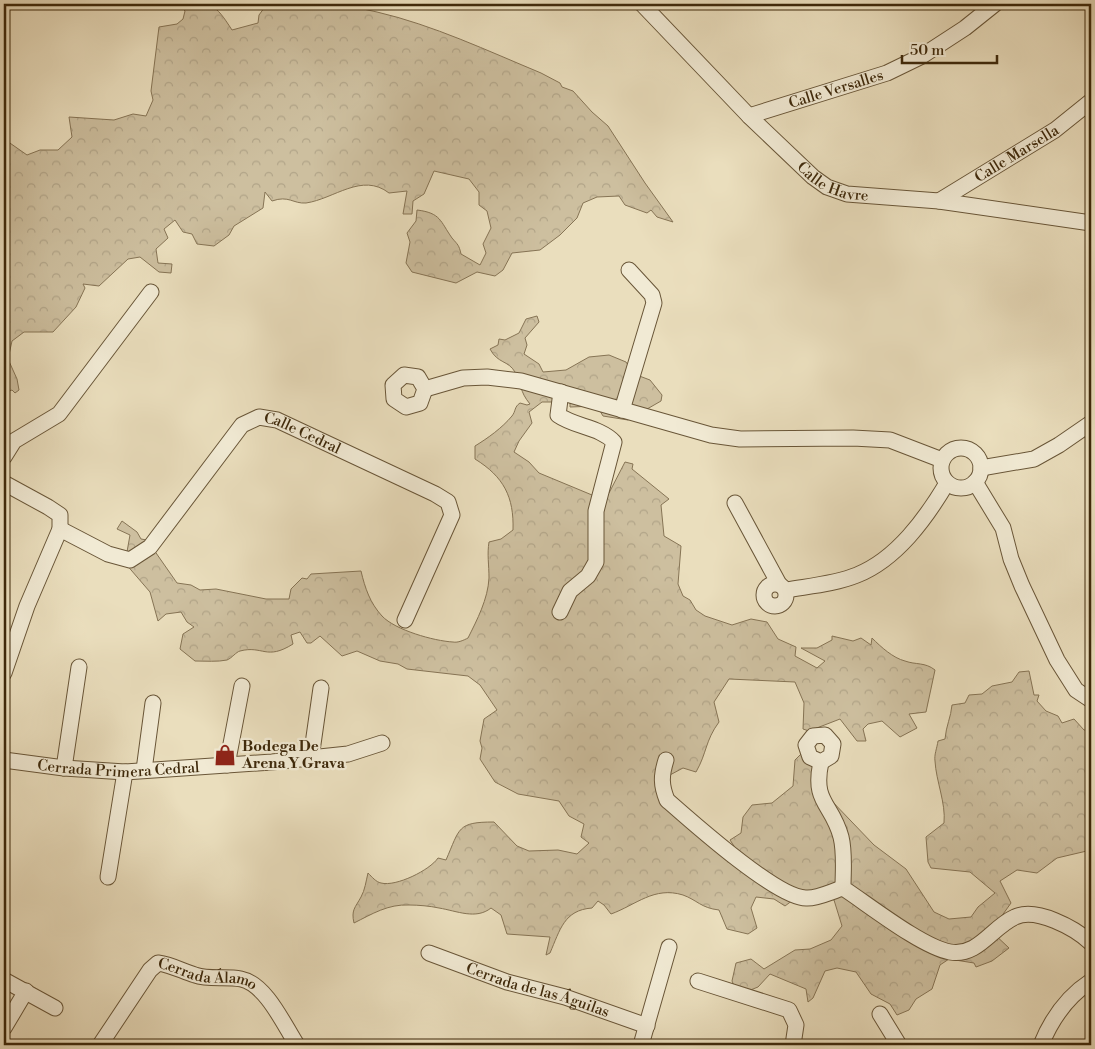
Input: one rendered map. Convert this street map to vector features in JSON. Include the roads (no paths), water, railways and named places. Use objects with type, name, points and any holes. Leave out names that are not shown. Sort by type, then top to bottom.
[{"type":"street","name":"Calle Havre","points":[[642,4],[749,116],[827,188],[847,194],[940,201],[1091,223]]},
{"type":"street","name":"Calle Versalles","points":[[749,116],[886,73],[922,56],[965,28],[995,4]]},
{"type":"street","name":"Calle Marsella","points":[[940,201],[1054,130],[1091,101]]},
{"type":"street","points":[[622,410],[654,303],[652,295],[629,270]]},
{"type":"street","points":[[4,457],[14,441],[59,414],[151,292]]},
{"type":"street","points":[[425,389],[463,378],[487,377],[521,380],[711,435],[740,439],[853,438],[890,440],[942,460]]},
{"type":"street","points":[[560,612],[570,591],[588,576],[596,562],[594,528],[596,510],[614,442],[607,435],[578,426],[558,416],[561,392]]},
{"type":"street","name":"Calle Cedral","points":[[60,529],[108,554],[130,560],[141,555],[150,547],[242,425],[258,417],[277,420],[448,502],[452,515],[406,620]]},
{"type":"street","points":[[981,468],[1034,459],[1059,445],[1091,423]]},
{"type":"street","points":[[965,448],[976,455],[981,468],[975,482],[965,488],[954,488],[947,483],[941,474],[942,460],[951,450],[965,448]]},
{"type":"street","points":[[975,482],[1003,528],[1011,559],[1022,586],[1057,660],[1076,690],[1091,700]]},
{"type":"street","points":[[4,483],[60,515],[60,529],[27,606],[4,668]]},
{"type":"street","points":[[735,504],[783,587],[857,575],[874,566],[924,520],[947,483]]},
{"type":"street","points":[[64,768],[79,667]]},
{"type":"street","points":[[227,765],[242,686]]},
{"type":"street","points":[[311,758],[321,688]]},
{"type":"street","points":[[144,770],[153,703]]},
{"type":"street","name":"Cerrada Primera Cedral","points":[[4,760],[64,768],[125,772],[348,754],[382,743]]},
{"type":"street","points":[[666,760],[661,774],[662,786],[667,800],[744,864],[793,896],[808,899],[843,888]]},
{"type":"street","points":[[821,762],[818,790],[840,835],[843,848],[843,888]]},
{"type":"street","points":[[108,877],[125,772]]},
{"type":"street","points":[[843,888],[929,945],[950,952],[967,953],[1015,916],[1030,914],[1054,920],[1084,936],[1091,942]]},
{"type":"street","points":[[641,1045],[669,947]]},
{"type":"street","name":"Cerrada de las Águilas","points":[[429,953],[507,982],[565,997],[646,1026]]},
{"type":"street","name":"Cerrada Álamo","points":[[100,1045],[150,970],[158,963],[173,965],[195,975],[242,979],[258,987],[274,1008],[297,1045]]},
{"type":"street","points":[[4,980],[55,1008]]},
{"type":"street","points":[[698,981],[748,995],[789,1010],[796,1025],[793,1045]]},
{"type":"street","points":[[1041,1045],[1047,1030],[1067,1001],[1091,981]]},
{"type":"street","points":[[4,1028],[26,991]]},
{"type":"street","points":[[880,1014],[899,1045]]},
{"type":"place","name":"Bodega De Arena Y Grava","points":[[225,755]]}]
